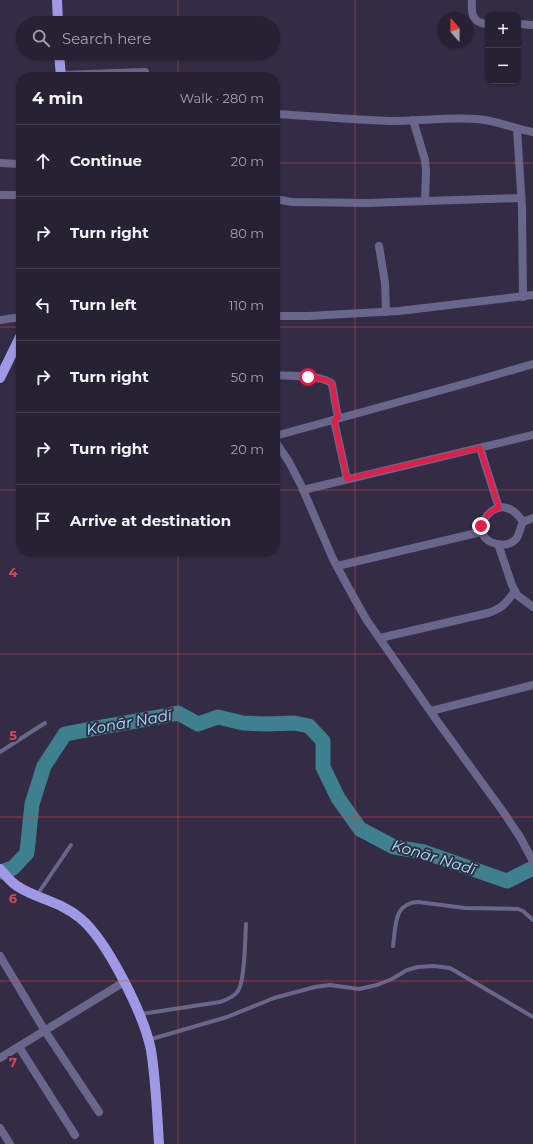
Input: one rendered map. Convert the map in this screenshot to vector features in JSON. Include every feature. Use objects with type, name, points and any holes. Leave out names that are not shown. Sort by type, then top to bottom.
[{"type":"main road","points":[[57,0],[58,16]]},
{"type":"main road","points":[[60,60],[61,72]]},
{"type":"main road","points":[[0,378],[4,360],[16,342]]},
{"type":"main road","points":[[0,869],[17,886],[63,906],[80,918],[99,940],[124,982],[138,1014],[150,1048],[156,1089],[159,1144]]},
{"type":"street","points":[[472,0],[473,15],[476,20],[485,24]]},
{"type":"street","points":[[521,24],[533,25]]},
{"type":"street","points":[[280,114],[341,119],[476,119],[496,122],[517,129],[533,132]]},
{"type":"street","points":[[413,120],[425,160],[425,201]]},
{"type":"street","points":[[517,129],[521,198],[523,297]]},
{"type":"street","points":[[0,163],[16,164]]},
{"type":"street","points":[[0,195],[16,195]]},
{"type":"street","points":[[280,200],[292,202],[367,203],[521,198]]},
{"type":"street","points":[[379,246],[385,283],[386,312]]},
{"type":"street","points":[[280,316],[386,312],[533,295]]},
{"type":"street","points":[[0,320],[16,318]]},
{"type":"street","points":[[280,435],[533,364]]},
{"type":"street","points":[[280,375],[327,380],[332,384],[336,419],[347,479]]},
{"type":"street","points":[[303,490],[533,435]]},
{"type":"street","points":[[280,448],[289,462],[303,490],[337,566],[366,619],[504,813],[532,859]]},
{"type":"street","points":[[480,448],[499,508]]},
{"type":"street","points":[[523,522],[511,509],[506,507],[499,508],[492,510],[487,514],[481,526],[481,532],[483,537],[487,540],[498,544],[504,544],[514,541],[523,522],[533,518]]},
{"type":"street","points":[[337,566],[481,532]]},
{"type":"street","points":[[498,544],[515,591],[523,600],[532,606]]},
{"type":"street","points":[[380,638],[488,614],[503,607],[515,591]]},
{"type":"street","points":[[431,712],[533,685]]},
{"type":"street","points":[[0,956],[45,1030],[99,1112]]},
{"type":"street","points":[[0,1058],[124,982]]},
{"type":"street","points":[[18,1047],[75,1135]]},
{"type":"street","points":[[0,1128],[10,1144]]},
{"type":"lane","points":[[0,752],[45,723]]},
{"type":"lane","points":[[37,896],[70,845]]},
{"type":"lane","points":[[393,946],[397,915],[401,908],[411,902],[465,908],[518,909],[523,911],[533,920]]},
{"type":"lane","points":[[138,1014],[220,1002],[229,999],[237,993],[242,980],[246,924]]},
{"type":"lane","points":[[147,1040],[228,1017],[274,998],[315,987],[330,985],[359,989],[377,985],[392,979],[407,970],[418,967],[434,966],[450,968],[533,1017]]},
{"type":"waterway","name":"Konār Nadī","points":[[0,872],[13,868],[27,853],[32,804],[44,766],[65,734],[178,713],[198,724],[218,717],[243,723],[294,723],[309,726],[323,741],[323,767],[338,798],[360,829],[394,847],[424,852],[507,881],[533,868]]},
{"type":"route","points":[[308,377],[327,380],[332,384],[338,418],[334,420],[347,479],[480,448],[499,508],[492,510],[487,514],[481,526]]}]
